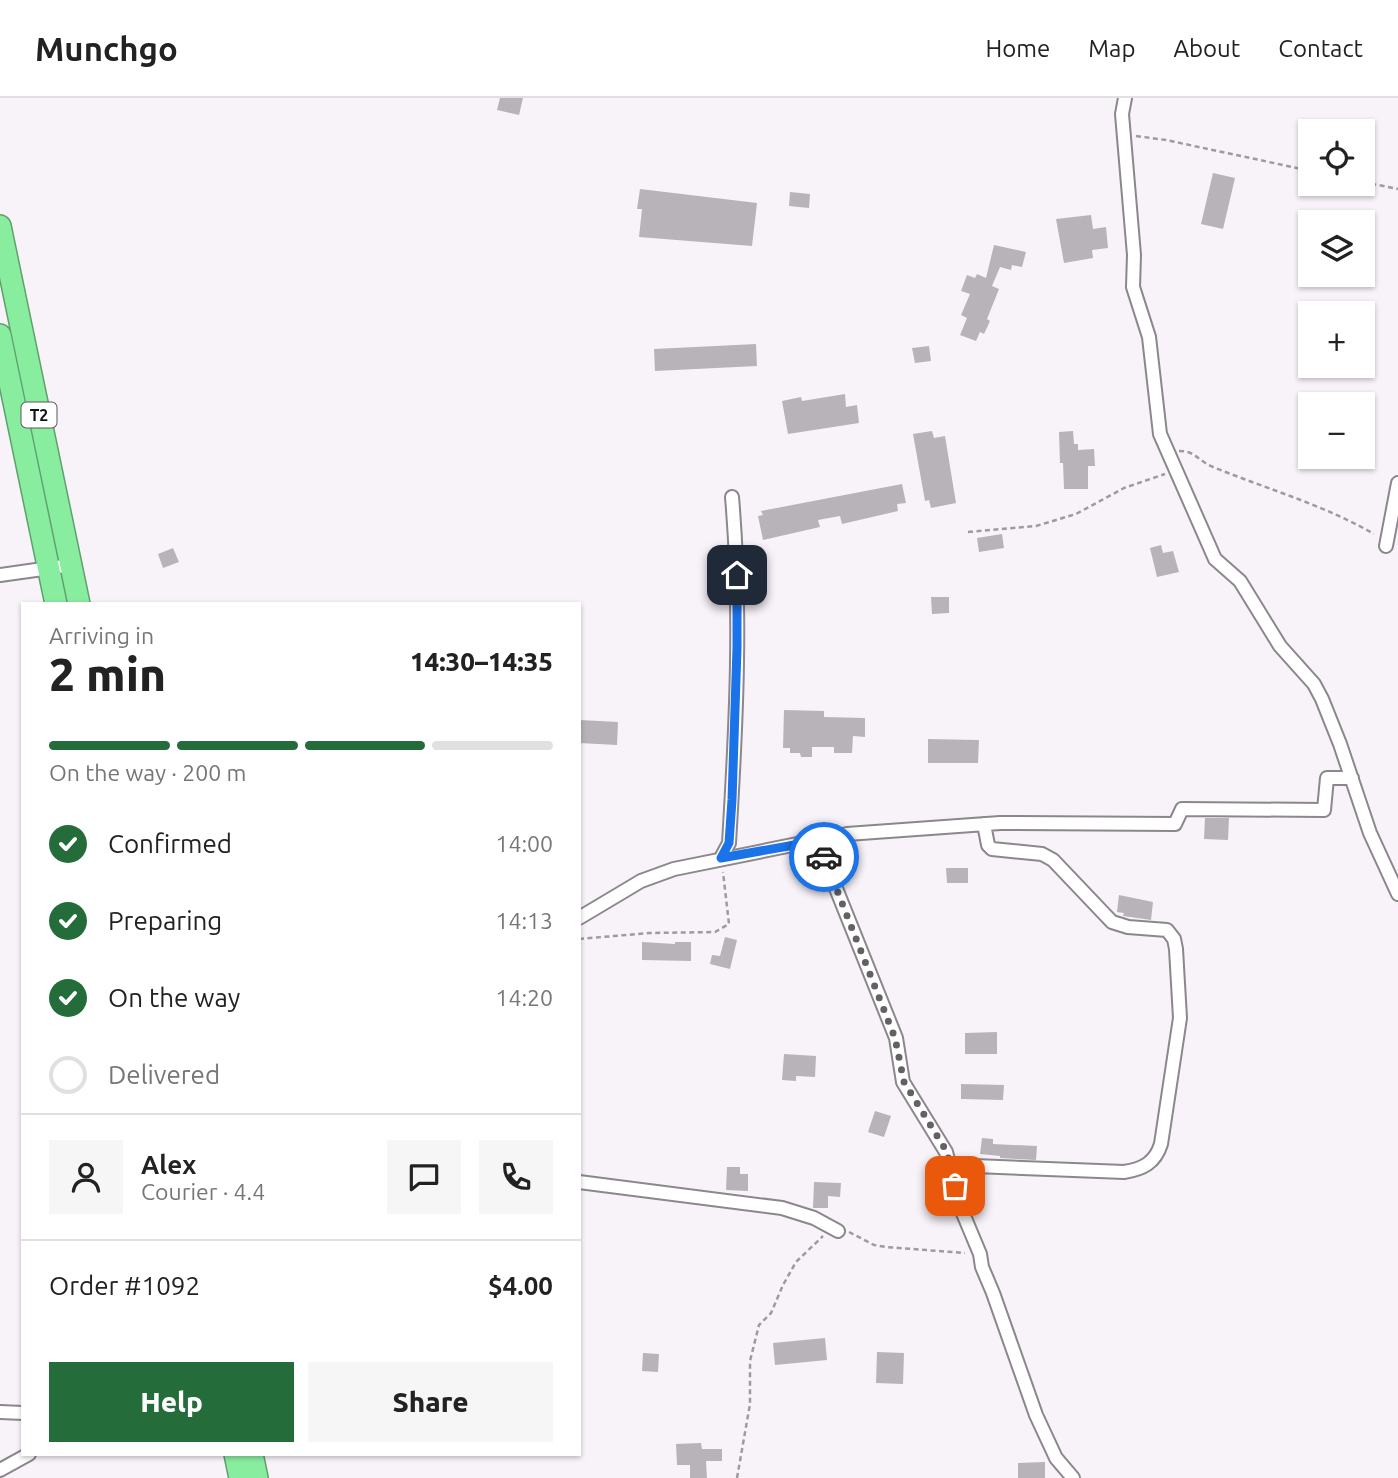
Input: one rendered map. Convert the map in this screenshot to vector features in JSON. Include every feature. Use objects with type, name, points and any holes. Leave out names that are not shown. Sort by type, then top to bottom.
[{"type":"highway","name":"T2","points":[[0,226],[79,602]]},
{"type":"highway","name":"T2","points":[[0,335],[56,602]]},
{"type":"highway","points":[[235,1456],[240,1478]]},
{"type":"highway","points":[[252,1456],[257,1478]]},
{"type":"street","points":[[1125,98],[1122,114],[1134,255],[1133,287],[1149,337],[1160,434],[1215,559],[1240,581],[1280,646],[1314,684],[1333,723],[1370,833],[1398,894]]},
{"type":"street","points":[[1386,546],[1398,483]]},
{"type":"street","points":[[721,858],[729,843],[737,648],[737,551],[732,497]]},
{"type":"street","points":[[1,570],[71,565]]},
{"type":"street","points":[[581,917],[641,881],[674,869],[864,832],[1019,822],[1175,824],[1182,809],[1324,810],[1327,778],[1352,778]]},
{"type":"street","points":[[950,1165],[1124,1172],[1150,1163],[1158,1155],[1161,1144],[1180,1018],[1176,949],[1174,939],[1167,930],[1128,927],[1112,922],[1053,860],[1036,852],[992,849],[988,845],[984,824]]},
{"type":"street","points":[[817,841],[895,1038],[904,1082],[947,1152],[962,1211],[980,1254],[982,1267],[1036,1415],[1056,1458],[1073,1478]]},
{"type":"street","points":[[581,1182],[782,1208],[814,1218],[838,1231]]},
{"type":"street","points":[[0,1412],[21,1413]]},
{"type":"street","points":[[0,1470],[25,1456]]},
{"type":"path","points":[[1124,134],[1166,140],[1298,169]]},
{"type":"path","points":[[1375,184],[1398,189]]},
{"type":"path","points":[[1167,452],[1190,451],[1209,466],[1278,489],[1373,533],[1386,546]]},
{"type":"path","points":[[968,532],[1036,526],[1076,514],[1124,488],[1175,471]]},
{"type":"path","points":[[581,939],[649,933],[715,932],[729,924],[721,858]]},
{"type":"path","points":[[737,1478],[750,1404],[750,1361],[759,1325],[771,1313],[796,1262],[824,1235],[838,1231],[849,1232],[874,1245],[980,1254]]},
{"type":"building","points":[[500,98],[523,98],[519,115],[497,110]]},
{"type":"building","points":[[1213,173],[1235,178],[1223,229],[1201,224]]},
{"type":"building","points":[[640,189],[757,203],[752,246],[639,237],[642,209],[637,209]]},
{"type":"building","points":[[790,192],[810,194],[809,208],[789,206]]},
{"type":"building","points":[[1091,215],[1093,229],[1106,227],[1108,248],[1092,250],[1093,258],[1064,263],[1056,219]]},
{"type":"building","points":[[994,245],[1026,252],[1022,267],[1012,265],[1011,270],[1000,267],[992,286],[999,289],[987,319],[990,321],[984,334],[980,332],[976,341],[960,335],[967,318],[961,315],[970,294],[961,291],[967,275],[975,278],[977,274],[986,278]]},
{"type":"building","points":[[756,344],[757,366],[655,371],[654,349]]},
{"type":"building","points":[[929,346],[931,361],[915,363],[912,348]]},
{"type":"building","points":[[845,394],[846,407],[857,405],[859,423],[788,434],[782,401],[801,397],[802,401]]},
{"type":"building","points":[[932,431],[934,438],[945,436],[956,503],[931,508],[929,500],[925,501],[913,434]]},
{"type":"building","points":[[1073,431],[1074,444],[1078,444],[1078,450],[1094,449],[1095,466],[1088,466],[1088,489],[1064,489],[1059,432]]},
{"type":"building","points":[[902,484],[906,503],[897,504],[898,511],[842,524],[840,516],[818,520],[820,527],[763,540],[758,516],[763,515],[761,511]]},
{"type":"building","points":[[1002,534],[1004,548],[979,552],[977,538]]},
{"type":"building","points":[[1161,545],[1163,553],[1173,551],[1179,572],[1157,577],[1150,548]]},
{"type":"building","points":[[173,548],[179,562],[163,568],[158,554]]},
{"type":"building","points":[[931,597],[949,597],[949,613],[932,614]]},
{"type":"building","points":[[784,710],[824,711],[824,717],[865,718],[865,737],[853,736],[852,753],[834,753],[834,747],[812,747],[812,757],[801,757],[800,753],[790,753],[790,748],[783,748]]},
{"type":"building","points":[[581,720],[618,722],[617,745],[581,743]]},
{"type":"building","points":[[928,739],[979,740],[978,763],[928,763]]},
{"type":"building","points":[[1205,818],[1229,818],[1228,840],[1204,839]]},
{"type":"building","points":[[946,868],[968,868],[968,883],[947,883]]},
{"type":"building","points":[[1119,895],[1153,902],[1151,920],[1123,916],[1124,913],[1117,912]]},
{"type":"building","points":[[725,937],[737,940],[730,969],[710,964],[712,955],[720,956]]},
{"type":"building","points":[[642,942],[691,942],[691,961],[642,960]]},
{"type":"building","points":[[997,1032],[997,1054],[965,1054],[965,1033]]},
{"type":"building","points":[[784,1054],[816,1056],[815,1077],[796,1076],[796,1081],[782,1080]]},
{"type":"building","points":[[961,1084],[1004,1085],[1003,1100],[961,1099]]},
{"type":"building","points":[[875,1111],[891,1116],[884,1137],[868,1132]]},
{"type":"building","points":[[982,1138],[993,1139],[993,1144],[1037,1146],[1036,1160],[980,1154]]},
{"type":"building","points":[[727,1167],[740,1167],[740,1174],[748,1174],[748,1191],[726,1190]]},
{"type":"building","points":[[814,1182],[841,1183],[840,1197],[828,1196],[828,1208],[813,1208]]},
{"type":"building","points":[[825,1338],[827,1360],[775,1365],[773,1343]]},
{"type":"building","points":[[877,1352],[904,1353],[903,1384],[876,1383]]},
{"type":"building","points":[[643,1353],[659,1354],[658,1372],[642,1371]]},
{"type":"building","points":[[701,1443],[702,1449],[722,1449],[722,1461],[706,1461],[707,1478],[690,1478],[690,1465],[677,1465],[676,1444]]},
{"type":"building","points":[[1045,1462],[1045,1478],[1018,1478],[1018,1463]]},
{"type":"way so far","points":[[824,857],[895,1038],[904,1082],[947,1152],[955,1186]]},
{"type":"route","points":[[737,575],[732,800],[729,843],[721,858],[817,841],[824,857]]}]
